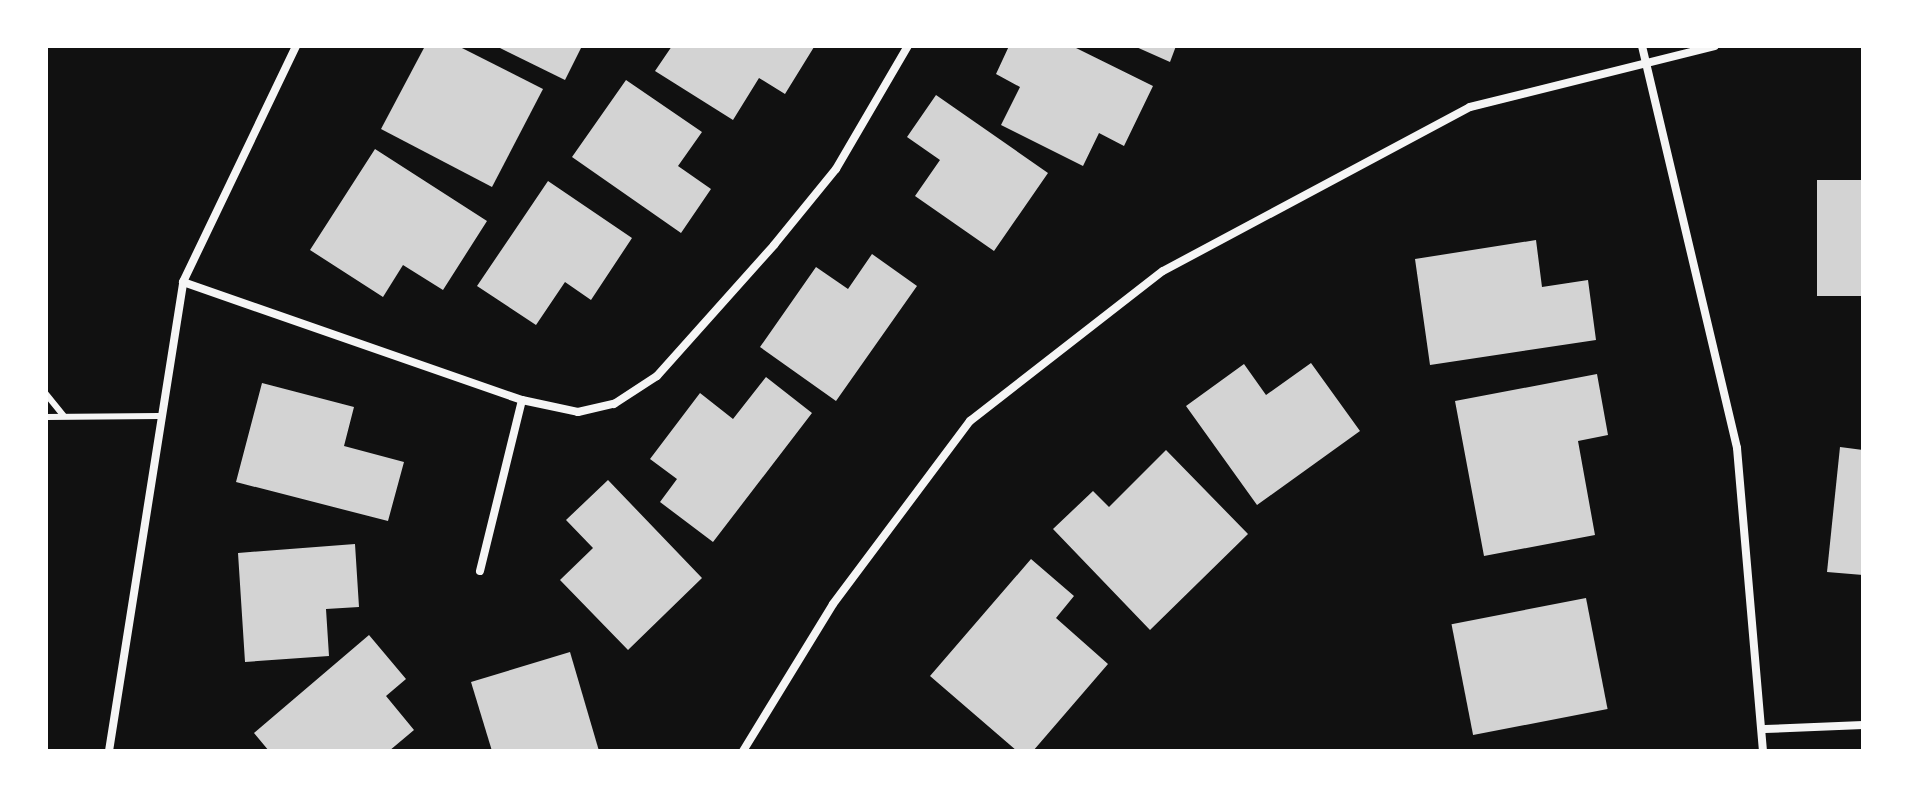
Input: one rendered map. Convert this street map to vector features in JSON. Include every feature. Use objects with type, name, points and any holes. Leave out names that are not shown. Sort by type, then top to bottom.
[{"type":"street","points":[[109,751],[159,416],[183,282],[296,46]]},
{"type":"street","points":[[183,282],[522,400],[578,412],[614,404],[657,376],[836,169],[908,46]]},
{"type":"street","points":[[1642,46],[1737,448],[1765,729],[1763,751]]},
{"type":"street","points":[[743,751],[833,604],[970,421],[1163,271],[1470,107],[1715,46]]},
{"type":"street","points":[[480,571],[522,400]]},
{"type":"street","points":[[1765,729],[1863,725]]},
{"type":"lane","points":[[46,394],[64,416]]},
{"type":"lane","points":[[46,417],[159,416]]},
{"type":"building","points":[[425,46],[458,46],[543,89],[492,187],[381,129]]},
{"type":"building","points":[[496,46],[582,46],[565,80]]},
{"type":"building","points":[[672,46],[814,47],[785,94],[759,78],[733,120],[655,71]]},
{"type":"building","points":[[1009,46],[1072,46],[1153,86],[1124,146],[1099,133],[1083,166],[1001,125],[1020,87],[996,74]]},
{"type":"building","points":[[1134,46],[1176,46],[1170,62]]},
{"type":"building","points":[[626,80],[702,132],[678,166],[711,189],[681,233],[572,157]]},
{"type":"building","points":[[936,95],[1048,173],[994,251],[915,196],[940,160],[907,137]]},
{"type":"building","points":[[375,149],[487,221],[443,290],[403,265],[383,297],[310,250]]},
{"type":"building","points":[[1817,180],[1863,180],[1863,296],[1817,296]]},
{"type":"building","points":[[548,181],[632,238],[591,300],[565,282],[536,325],[477,286]]},
{"type":"building","points":[[1536,240],[1542,287],[1588,280],[1596,340],[1430,365],[1415,259]]},
{"type":"building","points":[[872,254],[917,286],[836,401],[760,347],[816,267],[848,289]]},
{"type":"building","points":[[1311,363],[1360,431],[1257,505],[1186,406],[1244,364],[1266,395]]},
{"type":"building","points":[[1597,374],[1608,435],[1578,441],[1595,535],[1484,556],[1455,401]]},
{"type":"building","points":[[766,377],[812,413],[713,542],[660,502],[677,479],[650,459],[700,393],[733,419]]},
{"type":"building","points":[[262,383],[354,407],[344,446],[404,462],[388,521],[236,482]]},
{"type":"building","points":[[1840,447],[1863,450],[1863,575],[1827,572]]},
{"type":"building","points":[[1166,450],[1248,534],[1150,630],[1053,529],[1093,491],[1109,507]]},
{"type":"building","points":[[608,480],[702,578],[628,650],[560,580],[593,548],[566,520]]},
{"type":"building","points":[[355,544],[359,607],[326,609],[329,656],[245,662],[238,553]]},
{"type":"building","points":[[1031,559],[1074,596],[1056,618],[1108,664],[1033,751],[1017,751],[930,676]]},
{"type":"building","points":[[1586,598],[1608,709],[1473,735],[1452,624]]},
{"type":"building","points":[[369,635],[406,679],[386,696],[414,730],[389,751],[269,751],[254,733]]},
{"type":"building","points":[[570,652],[599,751],[492,751],[471,682]]}]
